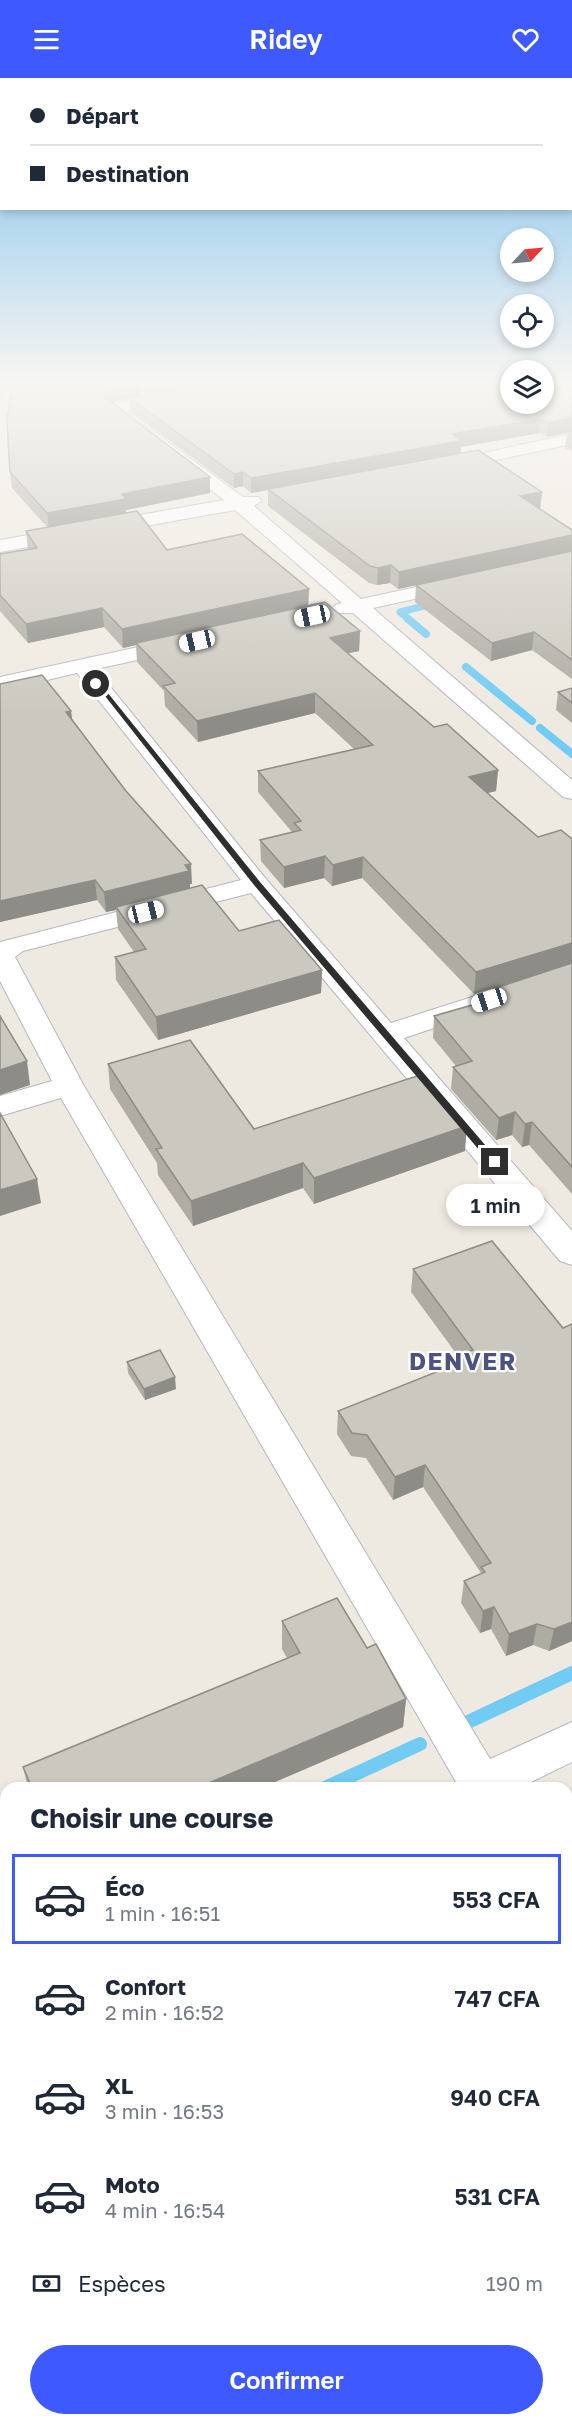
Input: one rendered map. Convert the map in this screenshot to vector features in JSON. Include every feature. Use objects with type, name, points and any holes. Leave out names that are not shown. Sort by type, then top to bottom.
[{"type":"street","points":[[227,495],[572,792]]},
{"type":"street","points":[[0,546],[272,497]]},
{"type":"street","points":[[323,613],[482,579]]},
{"type":"street","points":[[0,684],[197,641]]},
{"type":"street","points":[[82,666],[257,884],[572,1253]]},
{"type":"street","points":[[257,884],[13,945],[0,955],[69,1086],[475,1782]]},
{"type":"street","points":[[386,1034],[572,973]]},
{"type":"street","points":[[0,1106],[69,1086]]},
{"type":"street","points":[[488,1782],[572,1741]]},
{"type":"building","points":[[30,495],[122,495],[126,499],[47,513]]},
{"type":"building","points":[[275,495],[528,495],[520,496],[572,530],[572,535],[399,572],[391,565],[378,568],[370,566]]},
{"type":"building","points":[[137,511],[167,550],[242,534],[309,589],[122,629],[102,608],[26,624],[0,595],[0,554],[37,548],[26,531]]},
{"type":"building","points":[[572,551],[572,660],[534,632],[492,643],[416,585]]},
{"type":"building","points":[[325,602],[360,631],[330,638],[434,727],[447,724],[498,770],[469,777],[538,837],[561,830],[572,839],[572,943],[476,972],[363,857],[333,865],[325,856],[284,867],[260,840],[301,830],[294,823],[301,821],[258,771],[373,745],[315,693],[197,721],[163,686],[175,683],[136,643]]},
{"type":"building","points":[[42,675],[71,711],[66,712],[126,791],[191,864],[185,865],[189,871],[104,892],[95,880],[0,901],[0,684]]},
{"type":"building","points":[[572,688],[572,703],[558,692]]},
{"type":"building","points":[[202,885],[239,931],[279,920],[322,970],[156,1017],[115,957],[146,949],[116,907]]},
{"type":"building","points":[[572,963],[572,1167],[532,1122],[525,1124],[515,1112],[499,1118],[453,1067],[472,1061],[434,1016],[500,997],[493,989]]},
{"type":"building","points":[[0,1016],[27,1061],[0,1070]]},
{"type":"building","points":[[190,1040],[254,1129],[423,1074],[467,1126],[314,1178],[303,1163],[191,1201],[156,1149],[162,1148],[108,1064]]},
{"type":"building","points":[[0,1113],[37,1179],[0,1190]]},
{"type":"building","points":[[492,1241],[563,1328],[572,1324],[572,1622],[554,1629],[537,1624],[509,1634],[494,1607],[483,1611],[464,1581],[485,1572],[481,1567],[491,1563],[425,1465],[395,1477],[367,1435],[352,1433],[338,1411],[454,1365],[449,1359],[473,1350],[413,1269]]},
{"type":"building","points":[[160,1350],[175,1377],[144,1389],[127,1362]]},
{"type":"building","points":[[337,1598],[367,1648],[376,1644],[406,1699],[211,1782],[29,1782],[23,1767],[300,1653],[282,1621]]},
{"type":"waterway","points":[[410,620],[400,612],[436,603]]},
{"type":"waterway","points":[[408,619],[426,634]]},
{"type":"waterway","points":[[466,667],[532,721]]},
{"type":"waterway","points":[[540,728],[572,754]]},
{"type":"waterway","points":[[468,1722],[572,1673]]},
{"type":"waterway","points":[[338,1782],[420,1744]]},
{"type":"district","name":"DENVER","points":[[463,1362]]},
{"type":"route","points":[[96,684],[257,884],[495,1162]]}]
